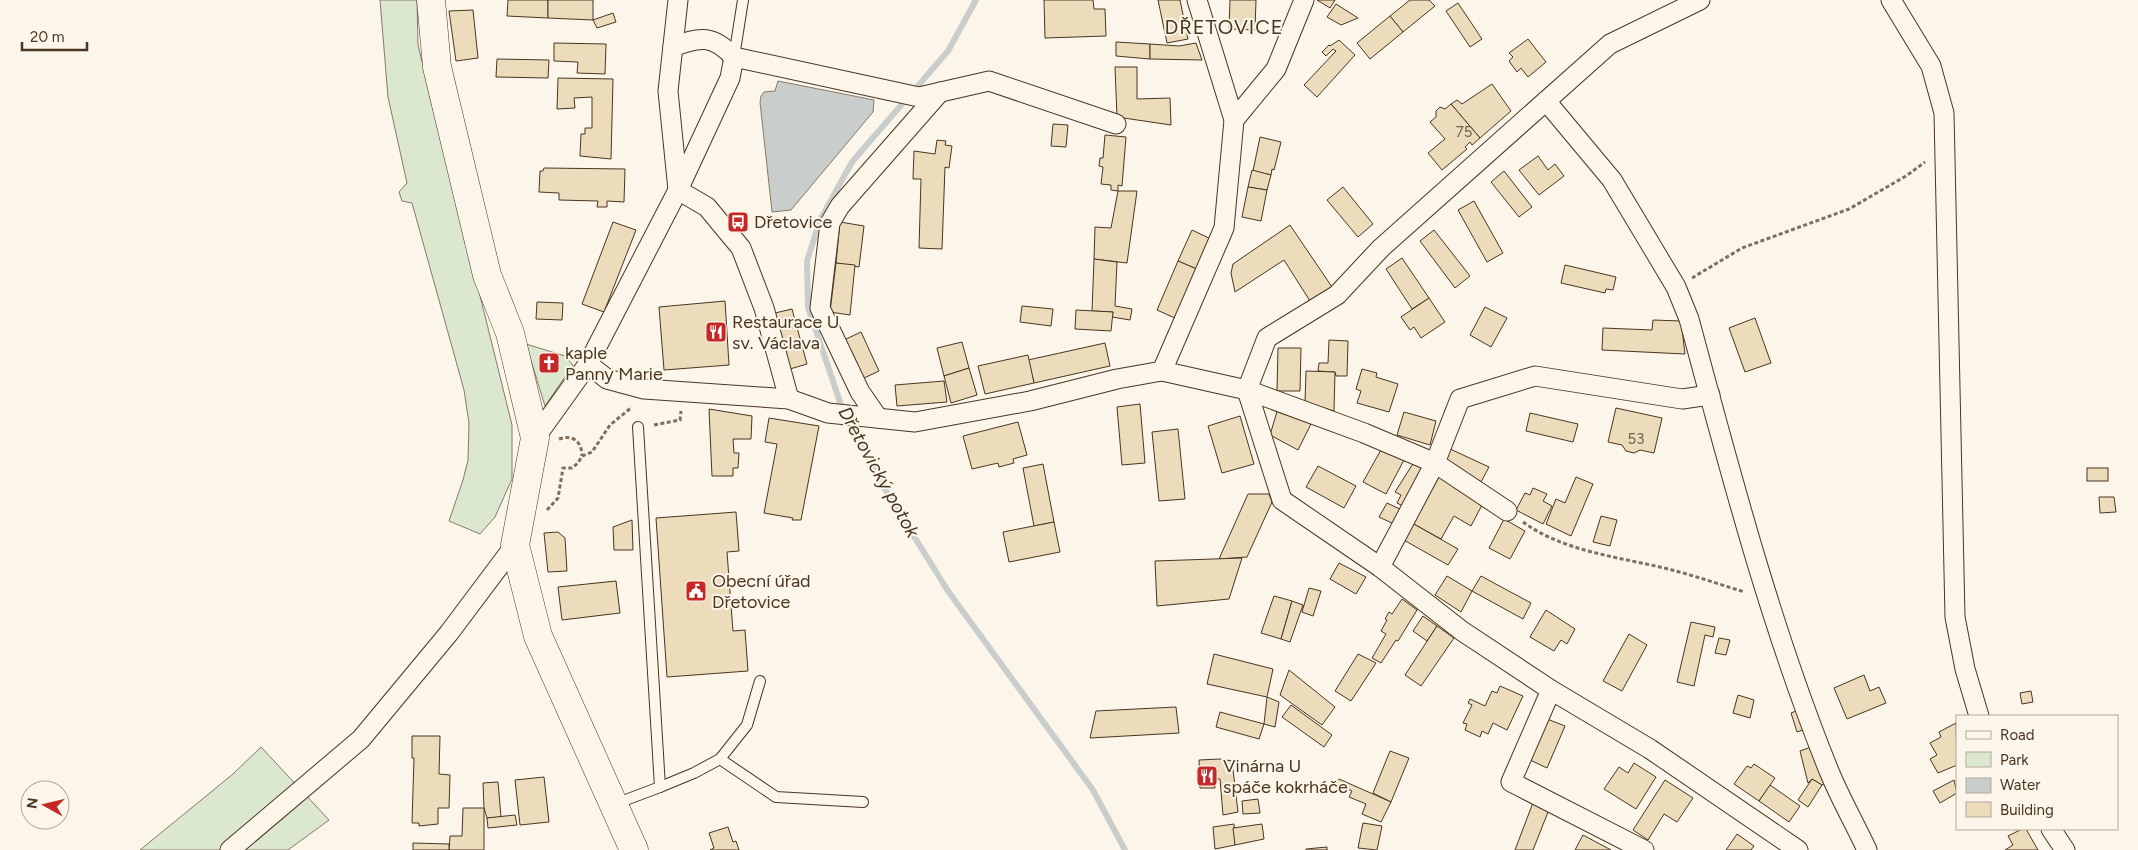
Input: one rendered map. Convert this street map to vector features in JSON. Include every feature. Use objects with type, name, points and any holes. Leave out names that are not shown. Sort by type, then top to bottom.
[{"type":"main road","points":[[431,0],[436,67],[487,275],[510,333],[544,441],[515,545],[538,636],[614,805],[628,844]]},
{"type":"street","points":[[678,0],[668,91],[678,190]]},
{"type":"street","points":[[1162,371],[1224,228],[1234,120],[1197,0]]},
{"type":"street","points":[[1234,120],[1276,68],[1304,0]]},
{"type":"street","points":[[1700,0],[1610,44],[1381,248],[1337,295],[1268,338],[1247,390],[1282,500],[1380,567],[1462,631],[1551,690],[1650,750],[1798,850]]},
{"type":"street","points":[[1891,0],[1931,66],[1944,113],[1955,617],[1965,669],[1979,715]]},
{"type":"street","points":[[673,47],[694,38],[721,43],[734,56],[919,97],[989,81],[1116,124]]},
{"type":"street","points":[[544,441],[588,364],[678,190],[730,78],[734,56]]},
{"type":"street","points":[[878,418],[860,392],[820,308],[830,223],[840,206],[940,92]]},
{"type":"street","points":[[1546,101],[1612,180],[1676,287],[1689,319],[1767,599],[1788,663],[1830,773],[1867,850]]},
{"type":"street","points":[[678,190],[707,206],[741,248],[764,308],[789,399]]},
{"type":"street","points":[[588,364],[607,379],[644,389],[789,399],[828,413],[915,422],[1030,401],[1117,379],[1162,371],[1247,390],[1364,433],[1435,463],[1507,511]]},
{"type":"street","points":[[1380,567],[1435,463],[1460,398],[1535,376],[1682,399],[1710,395]]},
{"type":"street","points":[[230,850],[361,739],[449,633],[515,545]]},
{"type":"street","points":[[1551,690],[1511,782],[1644,850]]},
{"type":"street","points":[[2052,830],[2065,850]]},
{"type":"lane","points":[[734,56],[743,0]]},
{"type":"lane","points":[[638,427],[660,787]]},
{"type":"lane","points":[[614,805],[694,773],[720,759],[747,725],[760,682]]},
{"type":"lane","points":[[720,759],[776,797],[863,802]]},
{"type":"path","points":[[1676,287],[1742,248],[1849,209],[1906,176],[1944,146]]},
{"type":"path","points":[[582,456],[592,452],[610,425],[632,407],[642,404],[644,389]]},
{"type":"path","points":[[638,427],[680,420],[681,405]]},
{"type":"path","points":[[544,441],[565,436],[579,442],[582,448],[582,456],[578,463],[572,468],[563,468],[556,465]]},
{"type":"path","points":[[540,517],[558,498],[563,468]]},
{"type":"path","points":[[1507,511],[1537,532],[1574,547],[1674,570],[1767,599]]},
{"type":"green space","points":[[380,0],[417,0],[418,45],[512,425],[512,479],[495,517],[480,534],[449,521],[468,460],[469,423],[464,390],[412,203],[402,201],[399,192],[407,183],[388,97]]},
{"type":"green space","points":[[526,344],[565,356],[573,365],[545,406]]},
{"type":"green space","points":[[261,747],[329,820],[288,850],[140,850],[233,774]]},
{"type":"water","points":[[778,81],[874,100],[873,112],[791,210],[772,212],[760,102],[764,92],[775,91]]},
{"type":"building","points":[[508,0],[548,0],[548,18],[507,16]]},
{"type":"building","points":[[548,0],[593,0],[593,20],[548,18]]},
{"type":"building","points":[[1044,0],[1093,0],[1094,9],[1105,9],[1106,36],[1045,38]]},
{"type":"building","points":[[1158,0],[1180,0],[1188,39],[1167,43]]},
{"type":"building","points":[[1230,0],[1256,0],[1255,30],[1229,29]]},
{"type":"building","points":[[1317,0],[1335,0],[1330,8]]},
{"type":"building","points":[[1410,0],[1429,0],[1435,6],[1403,32],[1390,16]]},
{"type":"building","points":[[1458,3],[1482,39],[1470,47],[1446,11]]},
{"type":"building","points":[[1336,4],[1358,18],[1341,25],[1327,17]]},
{"type":"building","points":[[473,10],[478,58],[456,61],[449,11]]},
{"type":"building","points":[[613,13],[616,22],[597,28],[593,20]]},
{"type":"building","points":[[1390,16],[1403,32],[1370,59],[1357,43]]},
{"type":"building","points":[[1528,39],[1546,62],[1528,77],[1521,68],[1517,72],[1509,61],[1513,57],[1509,53]]},
{"type":"building","points":[[1339,40],[1355,55],[1317,97],[1304,85],[1336,51],[1333,49],[1326,56],[1322,52],[1329,45]]},
{"type":"building","points":[[1116,42],[1150,44],[1150,59],[1116,56]]},
{"type":"building","points":[[554,43],[606,44],[605,74],[577,73],[578,62],[554,61]]},
{"type":"building","points":[[1196,43],[1202,60],[1150,59],[1150,44],[1179,46]]},
{"type":"building","points":[[497,59],[549,60],[548,78],[496,77]]},
{"type":"building","points":[[1115,67],[1137,67],[1137,99],[1170,98],[1171,125],[1117,117]]},
{"type":"building","points":[[558,78],[613,79],[611,159],[580,156],[581,134],[585,134],[585,128],[592,128],[592,97],[574,98],[575,108],[557,109]]},
{"type":"building","points":[[1492,84],[1511,111],[1480,138],[1451,104],[1457,100],[1462,104]]},
{"type":"building","points":[[1451,104],[1480,138],[1472,145],[1470,142],[1465,147],[1467,149],[1442,170],[1428,153],[1445,139],[1430,122],[1436,117],[1436,111],[1440,107],[1445,109]]},
{"type":"building","points":[[1053,124],[1068,125],[1066,147],[1051,146]]},
{"type":"building","points":[[1105,135],[1126,137],[1122,186],[1118,185],[1118,191],[1111,190],[1111,185],[1101,184],[1103,167],[1099,166],[1100,158],[1103,158]]},
{"type":"building","points":[[1260,137],[1281,142],[1271,175],[1253,171]]},
{"type":"building","points":[[937,140],[946,141],[945,145],[952,146],[949,168],[945,167],[942,249],[919,248],[921,179],[913,179],[914,151],[935,154]]},
{"type":"building","points":[[1538,156],[1548,170],[1555,164],[1564,176],[1539,195],[1519,170]]},
{"type":"building","points":[[544,168],[625,169],[624,202],[607,201],[607,207],[597,207],[598,201],[559,200],[559,193],[539,192],[540,171],[543,171]]},
{"type":"building","points":[[1252,170],[1271,175],[1267,190],[1248,187]]},
{"type":"building","points":[[1504,171],[1532,207],[1519,217],[1491,182]]},
{"type":"building","points":[[1248,187],[1267,190],[1261,221],[1242,217]]},
{"type":"building","points":[[1343,187],[1373,224],[1358,237],[1327,200]]},
{"type":"building","points":[[1118,191],[1137,191],[1127,263],[1094,259],[1095,227],[1111,228]]},
{"type":"building","points":[[1474,201],[1503,253],[1487,262],[1458,210]]},
{"type":"building","points":[[613,222],[636,230],[604,312],[582,304]]},
{"type":"building","points":[[840,222],[864,226],[859,267],[836,263]]},
{"type":"building","points":[[1290,225],[1332,287],[1310,301],[1284,260],[1235,292],[1231,273],[1233,264]]},
{"type":"building","points":[[1192,230],[1213,240],[1199,270],[1178,261]]},
{"type":"building","points":[[1434,230],[1470,276],[1455,288],[1420,241]]},
{"type":"building","points":[[1402,258],[1429,298],[1412,309],[1386,269]]},
{"type":"building","points":[[1094,259],[1117,262],[1115,306],[1132,309],[1130,320],[1112,317],[1113,312],[1092,311]]},
{"type":"building","points":[[1178,261],[1199,270],[1177,319],[1157,310]]},
{"type":"building","points":[[836,263],[855,265],[850,315],[830,312]]},
{"type":"building","points":[[1565,265],[1616,277],[1613,290],[1606,289],[1605,293],[1561,283]]},
{"type":"building","points":[[1429,298],[1445,322],[1421,338],[1414,327],[1410,330],[1401,317]]},
{"type":"building","points":[[725,301],[729,365],[664,370],[659,307]]},
{"type":"building","points":[[537,302],[563,303],[562,320],[536,319]]},
{"type":"building","points":[[1022,306],[1053,309],[1051,326],[1020,322]]},
{"type":"building","points":[[1485,307],[1507,318],[1491,347],[1470,335]]},
{"type":"building","points":[[792,309],[807,364],[790,369],[775,313]]},
{"type":"building","points":[[1076,310],[1113,312],[1111,331],[1075,329]]},
{"type":"building","points":[[1755,318],[1771,363],[1745,372],[1729,328]]},
{"type":"building","points":[[1653,320],[1681,321],[1685,354],[1602,350],[1603,328],[1652,330]]},
{"type":"building","points":[[861,332],[879,371],[862,379],[844,340]]},
{"type":"building","points":[[1329,340],[1348,341],[1347,376],[1336,376],[1335,372],[1318,371],[1319,363],[1328,363]]},
{"type":"building","points":[[962,342],[969,368],[944,376],[937,348]]},
{"type":"building","points":[[1105,343],[1110,366],[1034,383],[1028,360]]},
{"type":"building","points":[[1278,348],[1301,348],[1300,391],[1277,391]]},
{"type":"building","points":[[1028,355],[1034,383],[985,394],[978,366]]},
{"type":"building","name":"kaple Panny Marie","points":[[545,359],[555,359],[556,367],[544,368],[542,364]]},
{"type":"building","points":[[969,368],[977,395],[951,403],[944,376]]},
{"type":"building","points":[[1362,369],[1377,373],[1376,377],[1398,384],[1389,412],[1357,403],[1361,391],[1356,389]]},
{"type":"building","points":[[1306,371],[1335,372],[1334,411],[1305,402]]},
{"type":"building","points":[[944,381],[947,402],[897,406],[895,385]]},
{"type":"building","points":[[1140,404],[1145,463],[1122,465],[1117,407]]},
{"type":"building","points":[[1279,405],[1313,420],[1298,450],[1270,435]]},
{"type":"building","points":[[1616,408],[1662,418],[1654,453],[1640,450],[1634,453],[1626,451],[1622,445],[1608,442]]},
{"type":"building","points":[[709,409],[752,416],[751,439],[733,439],[734,453],[739,453],[738,468],[733,468],[733,476],[712,476]]},
{"type":"building","points":[[1404,412],[1436,421],[1430,445],[1397,435]]},
{"type":"building","points":[[1530,413],[1578,424],[1573,442],[1526,431]]},
{"type":"building","points":[[1240,416],[1254,464],[1222,473],[1208,426]]},
{"type":"building","points":[[769,418],[819,426],[801,520],[792,520],[793,518],[764,513],[777,444],[765,442]]},
{"type":"building","points":[[1018,422],[1027,455],[1013,459],[1014,463],[999,467],[998,463],[972,469],[963,436]]},
{"type":"building","points":[[1178,429],[1185,499],[1159,501],[1152,432]]},
{"type":"building","points":[[1382,448],[1405,458],[1386,494],[1363,482]]},
{"type":"building","points":[[1448,448],[1489,467],[1481,482],[1441,462]]},
{"type":"building","points":[[1414,462],[1429,469],[1405,507],[1397,503],[1401,495],[1395,492]]},
{"type":"building","points":[[1043,464],[1054,522],[1034,526],[1023,468]]},
{"type":"building","points":[[1318,466],[1356,486],[1344,508],[1306,487]]},
{"type":"building","points":[[2087,468],[2108,468],[2108,481],[2087,481]]},
{"type":"building","points":[[1439,477],[1482,505],[1471,526],[1454,516],[1441,539],[1412,523]]},
{"type":"building","points":[[1576,477],[1593,484],[1571,536],[1546,524],[1556,499],[1565,503]]},
{"type":"building","points":[[1533,488],[1547,494],[1543,501],[1552,506],[1543,524],[1516,510],[1525,493],[1530,495]]},
{"type":"building","points":[[1248,494],[1269,494],[1272,502],[1247,557],[1219,559]]},
{"type":"building","points":[[2099,497],[2114,497],[2116,512],[2100,513]]},
{"type":"building","points":[[1387,503],[1404,511],[1396,525],[1379,517]]},
{"type":"building","name":"Obecní úřad Dřetovice","points":[[736,512],[739,551],[727,552],[733,631],[745,630],[748,671],[667,677],[656,518]]},
{"type":"building","points":[[1601,516],[1617,520],[1610,546],[1593,542]]},
{"type":"building","points":[[1504,519],[1525,531],[1510,559],[1489,548]]},
{"type":"building","points":[[632,520],[633,550],[614,550],[613,527]]},
{"type":"building","points":[[1054,522],[1060,552],[1009,562],[1003,532]]},
{"type":"building","points":[[1412,523],[1458,549],[1448,565],[1402,539]]},
{"type":"building","points":[[558,532],[565,538],[567,571],[548,572],[544,533]]},
{"type":"building","points":[[1242,558],[1229,599],[1157,606],[1155,561]]},
{"type":"building","points":[[1339,563],[1366,577],[1356,594],[1330,579]]},
{"type":"building","points":[[1447,576],[1472,591],[1461,612],[1435,595]]},
{"type":"building","points":[[1481,576],[1531,603],[1523,619],[1472,591]]},
{"type":"building","points":[[616,581],[620,613],[562,620],[558,587]]},
{"type":"building","points":[[1309,588],[1321,591],[1313,616],[1302,612]]},
{"type":"building","points":[[1274,596],[1292,601],[1281,639],[1261,633]]},
{"type":"building","points":[[1402,599],[1417,610],[1398,641],[1396,640],[1381,663],[1372,658],[1386,634],[1381,631],[1387,620],[1385,619],[1389,612],[1392,614]]},
{"type":"building","points":[[1292,601],[1303,605],[1290,642],[1281,639]]},
{"type":"building","points":[[1546,610],[1575,629],[1567,644],[1561,640],[1554,651],[1530,637]]},
{"type":"building","points":[[1423,616],[1437,626],[1427,641],[1413,631]]},
{"type":"building","points":[[1691,622],[1715,627],[1713,637],[1705,635],[1694,686],[1677,682]]},
{"type":"building","points":[[1437,626],[1454,638],[1421,686],[1405,675]]},
{"type":"building","points":[[1629,634],[1647,645],[1622,691],[1603,681]]},
{"type":"building","points":[[1719,638],[1730,640],[1726,655],[1715,653]]},
{"type":"building","points":[[1214,654],[1273,669],[1267,697],[1207,684]]},
{"type":"building","points":[[1358,654],[1376,663],[1351,701],[1335,691]]},
{"type":"building","points":[[1289,670],[1335,707],[1322,725],[1280,695]]},
{"type":"building","points":[[1864,675],[1870,691],[1879,687],[1886,703],[1847,719],[1834,688]]},
{"type":"building","points":[[1500,686],[1523,696],[1507,730],[1493,723],[1488,734],[1482,731],[1480,737],[1465,730],[1467,724],[1463,723],[1472,705],[1468,703],[1470,699],[1485,706],[1492,691],[1497,693]]},
{"type":"building","points":[[2031,691],[2033,702],[2022,704],[2020,693]]},
{"type":"building","points":[[1738,695],[1754,700],[1750,718],[1733,713]]},
{"type":"building","points":[[1267,697],[1279,702],[1275,727],[1264,724]]},
{"type":"building","points":[[1291,705],[1332,735],[1324,747],[1282,717]]},
{"type":"building","points":[[1176,707],[1179,733],[1090,738],[1096,711]]},
{"type":"building","points":[[1796,711],[1803,730],[1797,732],[1791,713]]},
{"type":"building","points":[[1220,712],[1264,724],[1259,739],[1216,727]]},
{"type":"building","points":[[1547,719],[1565,726],[1547,768],[1530,760]]},
{"type":"building","points":[[1956,723],[1956,765],[1938,773],[1930,759],[1937,755],[1930,743],[1941,737],[1939,732]]},
{"type":"building","points":[[412,736],[440,736],[439,774],[450,775],[449,808],[438,808],[438,824],[419,826],[419,823],[412,823],[414,758],[412,758]]},
{"type":"building","points":[[1811,747],[1824,784],[1822,785],[1812,779],[1808,783],[1800,751]]},
{"type":"building","points":[[1390,751],[1409,758],[1391,802],[1373,793]]},
{"type":"building","points":[[1220,759],[1232,761],[1238,812],[1223,815],[1220,779],[1214,779],[1215,788],[1200,788],[1199,760]]},
{"type":"building","points":[[1634,763],[1656,777],[1636,809],[1604,789],[1619,767],[1628,773]]},
{"type":"building","points":[[1754,764],[1775,778],[1759,801],[1734,784],[1747,766],[1751,768]]},
{"type":"building","points":[[544,777],[549,822],[520,825],[515,780]]},
{"type":"building","points":[[1339,779],[1391,802],[1381,822],[1362,814],[1366,804],[1349,797],[1352,791],[1336,784]]},
{"type":"building","points":[[1812,779],[1822,785],[1808,807],[1798,800]]},
{"type":"building","points":[[1665,780],[1693,798],[1677,822],[1664,814],[1648,840],[1633,830]]},
{"type":"building","points":[[1954,780],[1956,794],[1940,803],[1933,791]]},
{"type":"building","points":[[498,782],[501,817],[487,818],[484,808],[483,783]]},
{"type":"building","points":[[1770,785],[1800,806],[1789,822],[1759,801]]},
{"type":"building","points":[[1258,799],[1260,813],[1243,814],[1242,801]]},
{"type":"building","points":[[1534,800],[1550,807],[1533,850],[1515,850]]},
{"type":"building","points":[[463,808],[484,808],[484,850],[449,850],[450,836],[462,836]]},
{"type":"building","points":[[515,815],[517,825],[488,828],[487,818]]},
{"type":"building","points":[[1363,823],[1382,826],[1377,850],[1358,848]]},
{"type":"building","points":[[1234,824],[1235,845],[1215,849],[1213,827]]},
{"type":"building","points":[[1262,824],[1264,839],[1235,845],[1233,828]]},
{"type":"building","points":[[728,827],[733,842],[736,841],[739,850],[710,850],[714,848],[709,833]]},
{"type":"building","points":[[2020,830],[2027,830],[2038,850],[2005,850],[2013,845],[2008,836]]},
{"type":"building","points":[[1737,834],[1754,846],[1751,850],[1726,850]]},
{"type":"building","points":[[1583,835],[1611,850],[1575,850]]},
{"type":"building","points":[[413,843],[449,844],[449,850],[413,850]]},
{"type":"building","points":[[1327,847],[1327,850],[1306,850],[1306,849]]},
{"type":"waterway","name":"Dřetovický potok","points":[[976,0],[948,51],[852,162],[820,220],[807,261],[808,307],[844,414],[889,496],[948,591],[1093,790],[1125,850]]},
{"type":"place","name":"Dřetovice","points":[[738,222]]},
{"type":"place","name":"Restaurace U sv. Václava","points":[[716,332]]},
{"type":"place","name":"kaple Panny Marie","points":[[549,363]]},
{"type":"place","name":"Obecní úřad Dřetovice","points":[[696,591]]},
{"type":"place","name":"Vinárna U spáče kokrháče","points":[[1207,776]]},
{"type":"district","name":"DŘETOVICE","points":[[1224,27]]}]
